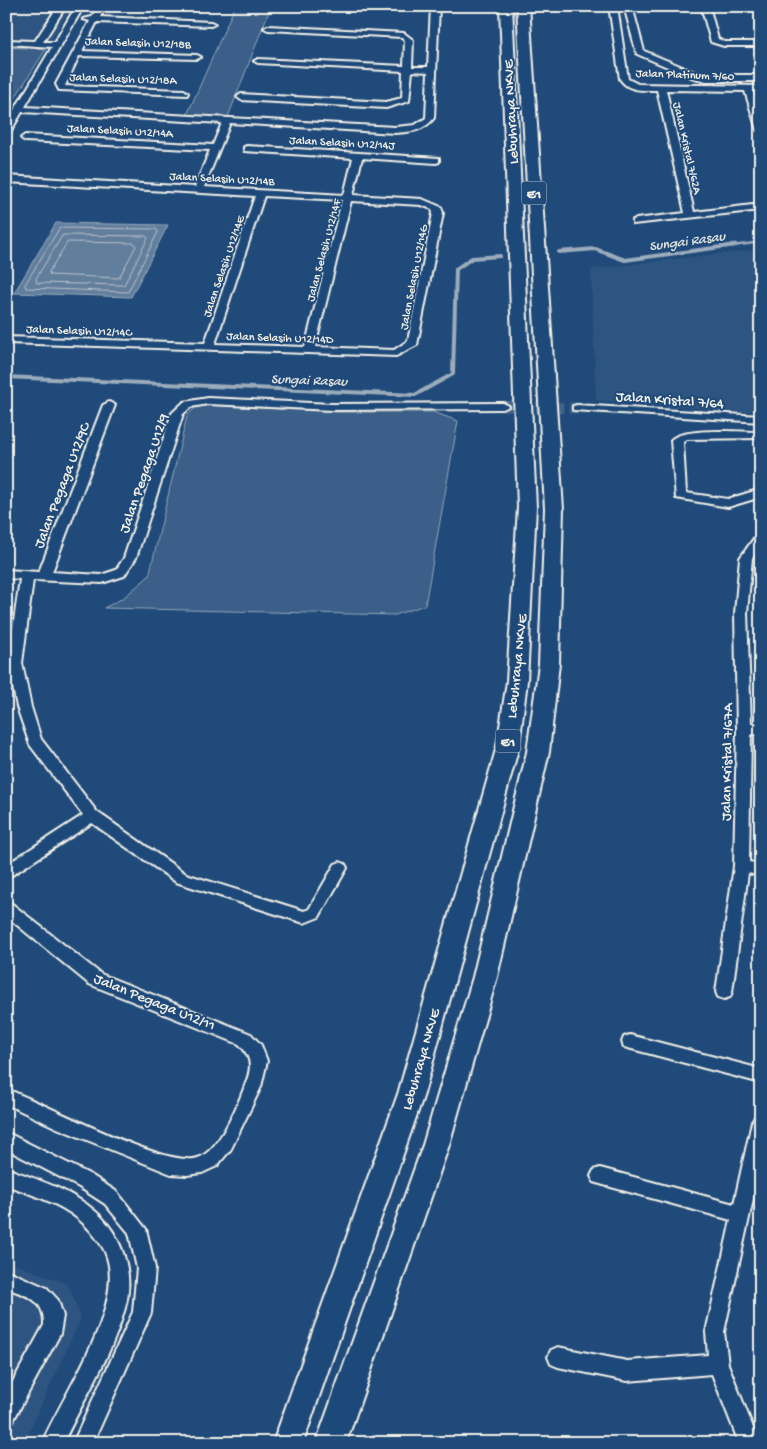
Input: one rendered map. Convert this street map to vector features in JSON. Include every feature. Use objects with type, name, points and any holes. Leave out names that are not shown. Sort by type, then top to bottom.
[{"type":"highway","name":"Lebuhraya NKVE","points":[[288,1443],[344,1292],[411,1094],[508,746],[518,672],[527,506],[506,6]]},
{"type":"highway","name":"Lebuhraya NKVE","points":[[331,1443],[436,1145],[485,977],[538,752],[549,664],[554,509],[523,6]]},
{"type":"street","points":[[37,44],[62,6]]},
{"type":"street","points":[[6,132],[80,6]]},
{"type":"street","points":[[77,53],[102,6]]},
{"type":"street","points":[[20,109],[395,130],[416,128],[423,125],[430,118],[435,6]]},
{"type":"street","name":"Jalan Platinum 7/60","points":[[613,6],[624,79],[628,84],[638,87],[761,89]]},
{"type":"street","points":[[628,6],[640,52],[694,75],[706,78],[761,78]]},
{"type":"street","points":[[705,6],[714,40],[724,44],[761,44]]},
{"type":"street","points":[[73,18],[211,24]]},
{"type":"street","points":[[242,97],[394,104],[406,99],[409,40],[399,34],[268,28]]},
{"type":"street","points":[[6,42],[57,45]]},
{"type":"street","name":"Jalan Selasih U12/18B","points":[[77,53],[198,57]]},
{"type":"street","name":"Jalan Selasih U12/18A","points":[[77,53],[60,84],[62,88],[184,93]]},
{"type":"street","points":[[258,61],[407,67],[431,70]]},
{"type":"street","name":"Jalan Kristal 7/62A","points":[[661,87],[690,214]]},
{"type":"street","points":[[748,88],[761,130]]},
{"type":"street","points":[[199,188],[227,121]]},
{"type":"street","name":"Jalan Selasih U12/14A","points":[[24,138],[215,148]]},
{"type":"street","name":"Jalan Selasih U12/14J","points":[[246,150],[436,160]]},
{"type":"street","name":"Jalan Selasih U12/14F","points":[[309,350],[349,198],[358,156]]},
{"type":"street","name":"Jalan Selasih U12/14B","points":[[6,179],[199,188],[422,202],[436,207]]},
{"type":"street","name":"Jalan Selasih U12/14E","points":[[209,347],[261,192]]},
{"type":"street","name":"Jalan Selasih U12/14G","points":[[407,349],[413,344],[438,213],[436,207]]},
{"type":"street","points":[[636,222],[690,214],[761,207]]},
{"type":"street","name":"Jalan Selasih U12/14C","points":[[6,340],[151,345]]},
{"type":"street","name":"Jalan Selasih U12/14D","points":[[151,345],[392,353],[407,349]]},
{"type":"street","name":"Jalan Pegaga U12/9","points":[[6,574],[102,579],[120,573],[127,566],[178,413],[188,404],[208,400],[332,407],[503,406]]},
{"type":"street","name":"Jalan Pegaga U12/9C","points":[[44,576],[109,405]]},
{"type":"street","name":"Jalan Kristal 7/64","points":[[577,408],[761,420]]},
{"type":"street","points":[[761,435],[685,436],[677,440],[680,494],[682,496],[728,503],[761,493]]},
{"type":"street","name":"Jalan Kristal 7/67A","points":[[724,992],[741,866],[744,729],[741,613],[746,558],[761,537]]},
{"type":"street","points":[[27,575],[15,663],[24,707],[35,741],[92,816],[181,878],[304,917],[314,913],[340,868]]},
{"type":"street","points":[[744,729],[761,730]]},
{"type":"street","points":[[6,872],[92,816]]},
{"type":"street","points":[[741,866],[761,870]]},
{"type":"street","name":"Jalan Pegaga U12/11","points":[[6,907],[95,979],[245,1039],[258,1054],[259,1065],[242,1111],[221,1151],[211,1160],[199,1166],[184,1168],[171,1166],[108,1141],[6,1096]]},
{"type":"street","points":[[630,1042],[761,1076]]},
{"type":"street","points":[[749,1443],[718,1364],[715,1332],[761,1122]]},
{"type":"street","points":[[6,1140],[85,1181],[111,1198],[137,1229],[146,1268],[142,1312],[83,1443]]},
{"type":"street","points":[[6,1176],[69,1203],[90,1218],[112,1248],[119,1277],[116,1307],[102,1344],[52,1443]]},
{"type":"street","points":[[600,1176],[742,1215]]},
{"type":"street","points":[[6,1279],[40,1293],[53,1306],[54,1316],[53,1327],[6,1414]]},
{"type":"street","points":[[558,1357],[627,1370],[718,1364]]},
{"type":"shaded area","points":[[6,6],[72,6],[46,49],[6,47]]},
{"type":"shaded area","points":[[235,6],[271,6],[228,117],[187,115]]},
{"type":"shaded area","points":[[6,47],[46,49],[6,112]]},
{"type":"shaded area","points":[[761,249],[761,411],[742,412],[596,400],[591,269]]},
{"type":"shaded area","points":[[208,405],[336,412],[433,412],[458,421],[425,605],[395,615],[104,608],[123,598],[149,576],[187,416],[195,408]]},
{"type":"shaded area","points":[[6,1261],[68,1284],[81,1318],[24,1443],[6,1443]]},
{"type":"water","points":[[56,223],[168,225],[131,297],[14,293]]},
{"type":"waterway","name":"Sungai Rasau","points":[[726,247],[761,242]]},
{"type":"waterway","name":"Sungai Rasau","points":[[559,252],[595,249],[625,260],[736,245]]},
{"type":"waterway","name":"Sungai Rasau","points":[[6,377],[415,395],[453,374],[456,269],[472,258],[500,256]]},
{"type":"tunnel","points":[[503,406],[577,408]]}]
